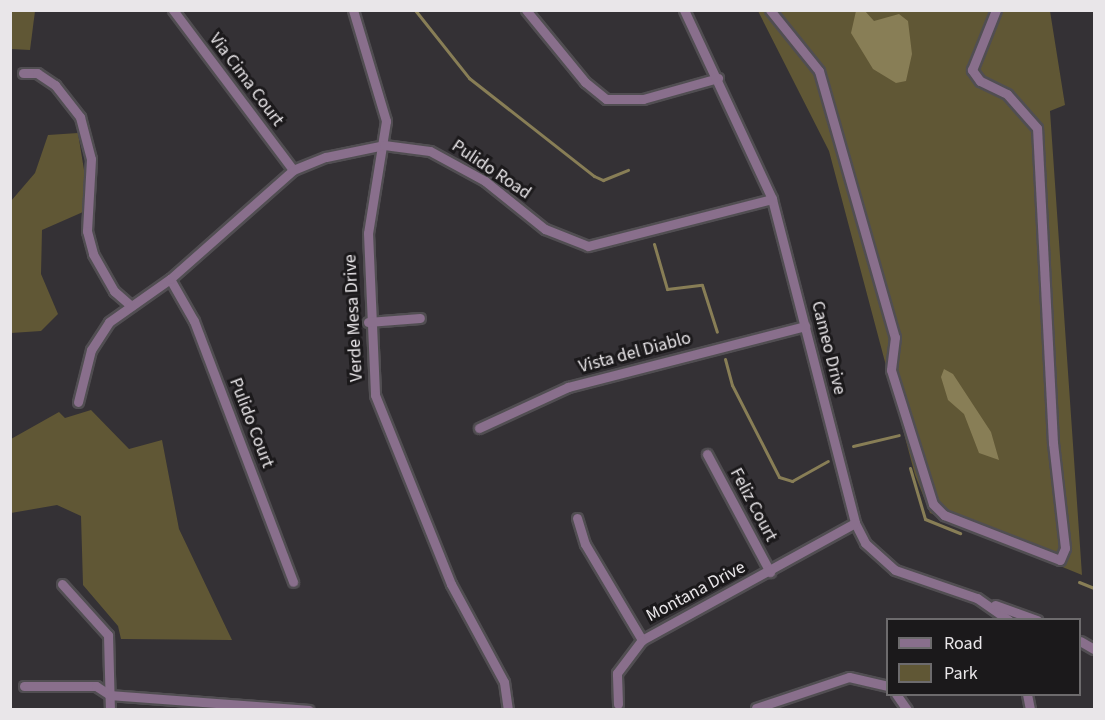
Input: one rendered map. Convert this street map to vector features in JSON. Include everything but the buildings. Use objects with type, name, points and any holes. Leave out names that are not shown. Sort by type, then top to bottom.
[{"type":"street","name":"Via Cima Court","points":[[172,10],[293,170]]},
{"type":"street","name":"Verde Mesa Drive","points":[[353,10],[382,93],[384,145],[368,233],[370,373],[381,415],[451,584],[504,682],[508,710]]},
{"type":"street","points":[[526,10],[585,82],[606,99],[643,99],[718,78]]},
{"type":"street","name":"Cameo Drive","points":[[684,10],[718,78],[772,199],[855,523],[878,560],[895,570],[993,605],[1007,618]]},
{"type":"street","points":[[770,10],[819,71],[895,337],[891,370],[933,504],[944,515],[1060,560],[1065,548],[1053,443],[1037,128],[1007,94],[980,81],[972,70],[996,10]]},
{"type":"street","points":[[23,73],[37,73],[55,85],[80,117],[91,159],[87,231],[93,254],[114,291],[131,306]]},
{"type":"street","name":"Pulido Road","points":[[78,402],[91,350],[109,322],[170,279],[293,170],[384,145],[451,159],[545,229],[588,246],[772,199]]},
{"type":"street","name":"Pulido Court","points":[[170,279],[194,321],[293,582]]},
{"type":"street","points":[[368,322],[420,318]]},
{"type":"street","name":"Vista del Diablo","points":[[479,428],[568,387],[805,326]]},
{"type":"street","name":"Feliz Court","points":[[707,454],[770,572]]},
{"type":"street","name":"Montana Drive","points":[[578,518],[585,544],[642,640],[770,572],[855,523]]},
{"type":"street","points":[[62,584],[108,635],[110,710]]},
{"type":"street","points":[[993,605],[1031,618]]},
{"type":"street","points":[[618,704],[617,674],[642,640]]},
{"type":"street","points":[[1081,642],[1095,649]]},
{"type":"street","points":[[756,708],[849,677],[886,686]]},
{"type":"street","points":[[24,686],[96,686],[110,695],[224,706],[306,709]]},
{"type":"street","points":[[897,696],[907,710]]},
{"type":"green space","points":[[10,11],[35,11],[30,50],[11,49]]},
{"type":"green space","points":[[758,11],[1050,11],[1065,105],[1050,111],[1082,575],[930,513],[915,475],[829,151]]},
{"type":"green space","points":[[78,133],[85,176],[83,212],[42,230],[41,274],[58,314],[41,331],[11,333],[11,201],[35,173],[48,135]]},
{"type":"green space","points":[[91,410],[129,449],[162,440],[179,529],[232,640],[121,639],[118,626],[83,585],[81,516],[57,505],[11,513],[11,439],[59,412],[65,418]]},
{"type":"shaded area","points":[[856,11],[865,11],[874,21],[899,14],[908,21],[912,54],[906,81],[896,83],[873,69],[851,33]]},
{"type":"shaded area","points":[[944,369],[953,374],[991,432],[999,460],[979,453],[964,414],[948,400],[941,377]]},
{"type":"waterway","points":[[415,10],[469,78],[594,176],[603,180],[628,170]]},
{"type":"waterway","points":[[654,244],[667,289],[702,285],[717,332]]},
{"type":"waterway","points":[[725,359],[732,385],[779,477],[792,481],[828,461]]},
{"type":"waterway","points":[[853,446],[899,435]]},
{"type":"waterway","points":[[910,468],[925,519],[960,533]]},
{"type":"waterway","points":[[1079,582],[1094,588]]}]
